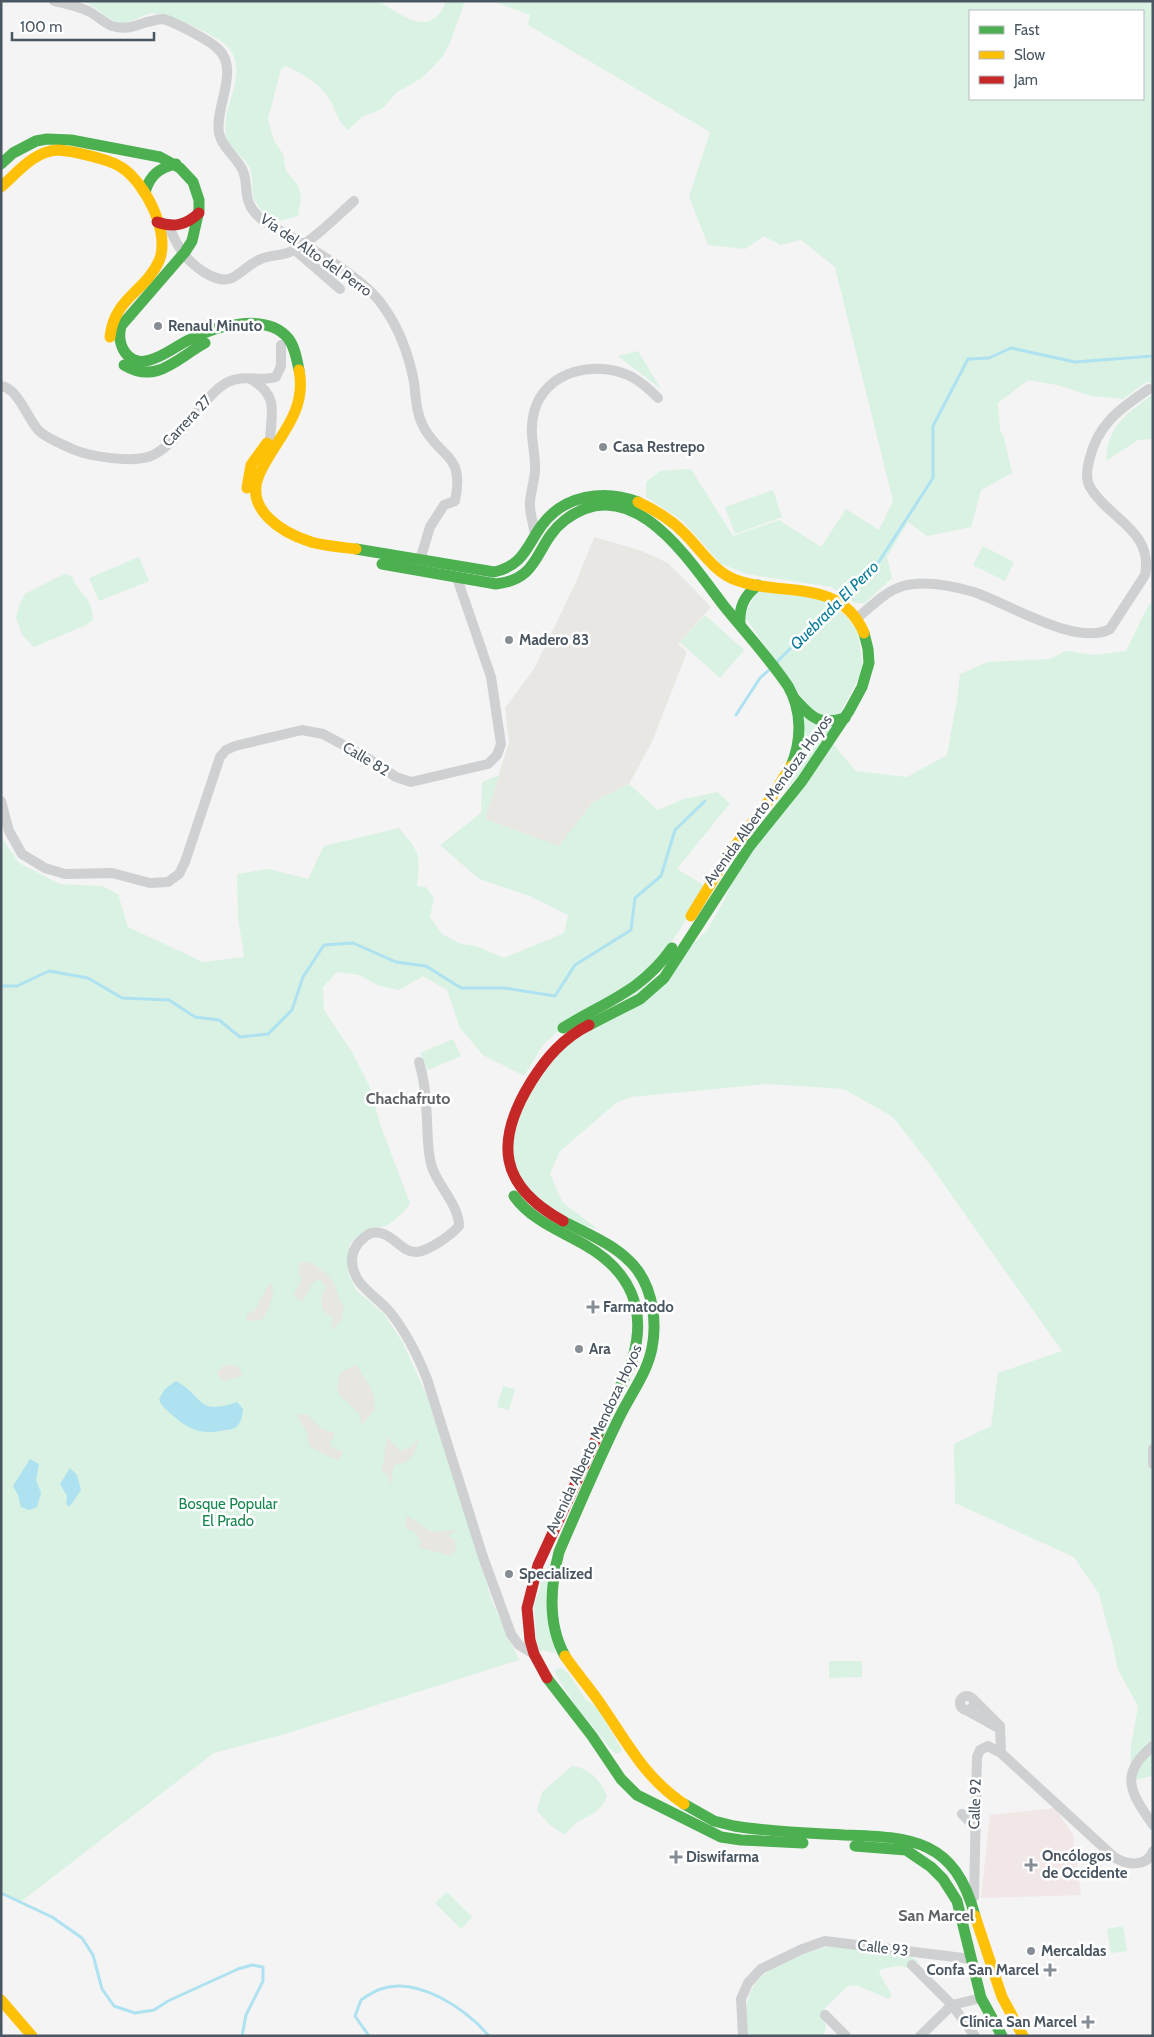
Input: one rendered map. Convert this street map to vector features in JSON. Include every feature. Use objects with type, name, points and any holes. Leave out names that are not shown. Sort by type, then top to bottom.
[{"type":"main road","name":"Avenida Alberto Mendoza Hoyos","points":[[1,164],[13,152],[26,144],[60,137],[160,157],[176,164],[188,173],[200,199],[193,240],[184,254],[121,326],[118,337],[122,350],[130,358],[141,362],[155,359],[207,331],[235,324],[262,324],[276,329],[286,336],[295,350],[301,372],[299,403],[289,426],[257,482],[257,494],[261,508],[279,528],[312,542],[494,572],[505,571],[520,561],[549,518],[561,508],[575,500],[592,496],[617,495],[645,506],[673,523],[720,572],[732,579],[758,585],[816,591],[846,608],[856,619],[864,633],[869,659],[867,674],[845,718],[797,788],[741,858],[673,965],[658,985],[635,1003],[576,1032],[563,1041],[550,1054],[519,1103],[511,1122],[507,1139],[508,1162],[525,1195],[541,1207],[599,1239],[633,1264],[649,1294],[654,1324],[653,1345],[646,1366],[614,1430],[559,1552],[553,1571],[552,1608],[557,1639],[569,1662],[630,1746],[650,1777],[672,1796],[711,1820],[738,1828],[811,1834],[894,1836],[923,1845],[937,1853],[962,1879],[1003,1995],[1013,2020],[1023,2036]]},
{"type":"main road","points":[[1,187],[35,158],[49,150],[62,150],[118,165],[130,174],[144,192],[163,224],[162,247],[160,258],[154,269],[120,307],[112,320],[109,332],[110,345],[116,358],[128,368],[150,374],[162,371],[201,345],[235,333],[264,334],[281,345]]},
{"type":"main road","points":[[144,192],[154,172],[164,166],[176,164]]},
{"type":"main road","points":[[163,224],[180,226],[191,221],[199,213]]},
{"type":"main road","name":"Avenida Alberto Mendoza Hoyos","points":[[281,345],[287,354],[293,373],[292,382],[284,412],[270,438],[251,465],[247,479],[246,496],[252,512],[274,534],[312,550],[496,584],[519,579],[533,565],[558,525],[569,516],[582,510],[596,507],[617,506],[640,516],[664,532],[676,544],[755,640],[788,686],[794,698],[798,727],[797,746],[792,764],[730,852],[665,958],[628,993],[574,1020],[557,1032]]},
{"type":"main road","points":[[740,624],[739,613],[743,599],[758,585]]},
{"type":"main road","points":[[794,698],[809,715],[819,722],[831,723],[845,718]]},
{"type":"main road","name":"Avenida Alberto Mendoza Hoyos","points":[[543,1045],[511,1099],[501,1121],[497,1139],[498,1163],[506,1184],[516,1200],[532,1215],[603,1256],[617,1268],[629,1288],[636,1305],[639,1325],[633,1360],[538,1565],[527,1608],[530,1640],[534,1654],[542,1671],[607,1756],[621,1779],[637,1795],[721,1837],[741,1840],[893,1848],[906,1850],[931,1867],[951,1889],[962,1916],[981,1998],[1002,2036]]},
{"type":"main road","points":[[534,1654],[550,1654],[569,1662]]},
{"type":"main road","points":[[607,1756],[620,1754],[630,1746]]},
{"type":"main road","points":[[1,2000],[32,2036]]},
{"type":"street","name":"Vía del Alto del Perro","points":[[54,1],[74,5],[110,25],[127,29],[150,21],[163,19],[174,23],[217,48],[225,57],[228,72],[218,123],[219,136],[226,148],[239,162],[244,174],[245,189],[250,206],[258,217],[304,244],[368,289],[383,305],[400,335],[414,381],[418,413],[424,428],[456,467],[459,483],[455,501],[444,505],[430,527],[420,560]]},
{"type":"street","points":[[163,224],[184,254],[198,267],[216,278],[224,280],[232,278],[257,260],[270,255],[286,253],[304,244],[354,201]]},
{"type":"street","points":[[193,240],[198,267]]},
{"type":"street","points":[[294,250],[340,289]]},
{"type":"street","name":"Carrera 27","points":[[1,386],[6,386],[14,392],[30,421],[41,433],[56,442],[75,450],[103,456],[135,459],[151,456],[163,448],[213,394],[227,382],[238,378],[265,380],[276,377],[281,366],[281,345]]},
{"type":"street","points":[[536,536],[530,504],[536,466],[530,429],[541,395],[554,382],[571,372],[588,368],[610,369],[632,376],[658,398]]},
{"type":"street","points":[[249,378],[262,385],[269,394],[272,403],[270,438]]},
{"type":"street","points":[[856,619],[889,592],[902,586],[918,584],[950,586],[974,592],[1072,632],[1091,634],[1102,633],[1110,629],[1145,575],[1149,554],[1147,547],[1131,526],[1099,499],[1089,486],[1086,471],[1091,451],[1099,432],[1111,418],[1149,390]]},
{"type":"street","name":"Calle 82","points":[[1,800],[9,831],[22,854],[45,868],[66,874],[112,873],[150,882],[168,882],[179,874],[185,862],[220,757],[226,750],[235,746],[302,730],[323,734],[369,758],[396,777],[410,782],[488,764],[497,755],[501,744],[491,677],[456,578]]},
{"type":"street","points":[[419,1062],[424,1086],[431,1165],[438,1182],[456,1212],[459,1226],[454,1232],[426,1249],[415,1252],[405,1249],[386,1234],[377,1232],[368,1234],[354,1247],[352,1258],[353,1271],[359,1282],[376,1296],[391,1313],[419,1359],[436,1406],[483,1557],[511,1634],[519,1646],[534,1654]]},
{"type":"street","points":[[1153,1449],[1153,1464]]},
{"type":"street","points":[[1000,1729],[964,1709],[972,1708],[974,1700],[998,1722],[1000,1729],[999,1752],[1114,1857],[1123,1863],[1133,1863],[1142,1862],[1152,1855]]},
{"type":"street","name":"Calle 92","points":[[973,1906],[977,1757],[980,1750],[988,1746],[999,1752]]},
{"type":"street","points":[[1153,1746],[1145,1752],[1136,1764],[1130,1781],[1133,1796],[1153,1825]]},
{"type":"street","points":[[962,1814],[974,1826]]},
{"type":"street","points":[[962,1879],[974,1877]]},
{"type":"street","name":"Calle 93","points":[[743,2036],[741,1999],[748,1983],[760,1969],[800,1950],[825,1941],[971,1959]]},
{"type":"street","points":[[912,1965],[952,2005],[975,2036]]},
{"type":"street","points":[[920,2036],[952,2005],[981,1998]]},
{"type":"street","points":[[825,2015],[846,2036]]},
{"type":"shaded area","points":[[594,537],[642,551],[668,563],[711,607],[678,644],[687,652],[652,742],[629,784],[593,802],[559,847],[485,819],[509,742],[505,708],[534,669],[577,580]]},
{"type":"shaded area","name":"Oncólogos de Occidente","points":[[1055,1808],[1073,1835],[1081,1895],[981,1898],[990,1815]]},
{"type":"green space","points":[[83,1],[378,1],[406,17],[424,22],[432,20],[440,13],[446,1],[465,1],[450,43],[443,56],[420,79],[396,93],[382,109],[362,117],[348,130],[339,119],[326,94],[316,84],[286,66],[281,69],[268,119],[274,141],[283,154],[286,171],[298,185],[301,197],[298,216],[283,220],[268,216],[260,209],[253,195],[250,168],[227,140],[225,124],[234,88],[236,65],[233,54],[225,44],[211,35],[168,16],[152,13],[123,23],[112,20]]},
{"type":"green space","points":[[493,1],[1153,1],[1153,388],[1148,381],[1123,399],[1092,396],[1057,385],[1028,380],[998,403],[1000,430],[1004,437],[1012,473],[981,490],[971,527],[927,536],[908,522],[887,557],[892,578],[865,603],[855,603],[831,587],[747,574],[721,564],[683,521],[646,497],[646,482],[660,471],[691,469],[733,536],[779,520],[821,547],[846,509],[879,530],[893,501],[835,267],[801,240],[780,245],[764,236],[745,249],[708,245],[689,197],[710,132],[528,25],[530,15]]},
{"type":"green space","points":[[638,351],[661,389],[618,356]]},
{"type":"green space","points":[[1153,394],[1153,439],[1138,440],[1106,461],[1107,448],[1114,429],[1126,415]]},
{"type":"green space","points":[[773,490],[782,517],[735,534],[725,507]]},
{"type":"green space","points":[[983,546],[1014,562],[1005,581],[973,565]]},
{"type":"green space","points":[[139,557],[149,581],[99,601],[89,578]]},
{"type":"green space","points":[[64,574],[72,576],[88,601],[91,606],[93,620],[86,625],[34,647],[22,635],[16,618],[19,606],[25,594]]},
{"type":"green space","points":[[758,590],[820,597],[847,617],[858,632],[863,670],[838,717],[821,717],[810,709],[744,616]]},
{"type":"green space","points":[[1153,603],[1153,1776],[1130,1781],[1131,1747],[1138,1706],[1118,1670],[1099,1594],[1074,1557],[955,1503],[954,1444],[991,1426],[998,1373],[1062,1351],[928,1162],[893,1117],[844,1089],[767,1084],[631,1097],[616,1103],[560,1151],[550,1174],[563,1203],[598,1229],[564,1221],[541,1207],[508,1162],[519,1103],[550,1054],[673,965],[707,930],[725,899],[741,858],[832,743],[856,771],[907,777],[947,755],[960,674],[988,662],[1050,659],[1066,651],[1094,655],[1126,651],[1149,604]]},
{"type":"green space","points":[[705,615],[744,650],[720,678],[680,642]]},
{"type":"green space","points":[[802,714],[833,727],[803,771],[775,800]]},
{"type":"green space","name":"Bosque Popular El Prado","points":[[499,775],[485,819],[559,846],[593,802],[629,784],[658,810],[684,799],[717,792],[730,803],[677,869],[708,888],[648,976],[557,1032],[543,1045],[524,1076],[483,1055],[460,1028],[447,990],[423,976],[399,990],[380,986],[359,975],[337,972],[323,987],[324,1010],[352,1052],[369,1085],[381,1127],[410,1203],[404,1212],[388,1225],[365,1231],[349,1245],[348,1273],[356,1290],[384,1314],[403,1343],[429,1400],[493,1604],[519,1660],[285,1734],[214,1753],[19,1903],[1,1893],[1,837],[19,863],[60,884],[102,886],[118,894],[128,927],[203,962],[244,957],[238,916],[237,874],[269,869],[308,879],[324,846],[399,828],[415,849],[419,866],[417,886],[426,887],[434,898],[430,917],[442,934],[461,944],[476,946],[504,958],[564,933],[568,915],[527,895],[479,879],[440,845],[481,813],[482,782]]},
{"type":"green space","points":[[453,1039],[461,1056],[428,1070],[420,1053]]},
{"type":"green space","points":[[503,1386],[515,1389],[509,1410],[497,1407]]},
{"type":"green space","points":[[557,1551],[555,1653],[542,1650],[537,1653],[534,1606],[544,1574]]},
{"type":"green space","points":[[829,1661],[862,1661],[862,1677],[829,1678]]},
{"type":"green space","points":[[561,1668],[569,1674],[586,1700],[597,1707],[622,1750],[619,1753],[614,1753],[579,1710],[555,1674],[556,1669]]},
{"type":"green space","points":[[572,1766],[584,1769],[594,1776],[607,1796],[602,1806],[576,1823],[564,1835],[549,1824],[537,1811],[542,1792]]},
{"type":"green space","points":[[447,1892],[472,1917],[461,1929],[435,1903]]},
{"type":"green space","points":[[1123,1926],[1127,1951],[1111,1953],[1107,1929]]},
{"type":"green space","points":[[829,1946],[907,1954],[919,1962],[909,1964],[909,1968],[898,1966],[881,1969],[879,1973],[892,1995],[889,1999],[856,1985],[848,1986],[826,2007],[822,2016],[826,2025],[824,2036],[748,2036],[749,1996],[761,1977],[782,1963]]},
{"type":"sand","points":[[310,1262],[331,1280],[344,1307],[342,1319],[332,1331],[333,1318],[325,1312],[322,1304],[322,1295],[326,1286],[319,1279],[313,1283],[302,1301],[293,1296],[302,1280],[299,1272],[300,1263]]},
{"type":"sand","points":[[269,1283],[273,1286],[273,1294],[264,1317],[262,1320],[247,1321],[246,1315],[255,1310]]},
{"type":"sand","points":[[356,1364],[369,1386],[375,1402],[375,1410],[362,1425],[358,1412],[341,1397],[337,1388],[340,1373]]},
{"type":"sand","points":[[223,1366],[238,1366],[243,1376],[223,1381],[217,1373]]},
{"type":"sand","points":[[306,1414],[322,1429],[335,1433],[330,1443],[333,1448],[343,1452],[339,1460],[329,1457],[309,1446],[307,1432],[296,1415]]},
{"type":"sand","points":[[387,1437],[401,1451],[411,1447],[419,1438],[412,1457],[406,1462],[395,1465],[391,1485],[387,1475],[381,1470]]},
{"type":"sand","points":[[406,1515],[432,1532],[458,1530],[448,1536],[455,1540],[456,1550],[451,1556],[417,1547],[421,1542],[416,1533],[405,1528]]},
{"type":"water","points":[[176,1381],[207,1406],[224,1406],[237,1402],[243,1409],[239,1423],[231,1429],[216,1432],[202,1432],[183,1424],[161,1404],[159,1399],[165,1389]]},
{"type":"water","points":[[30,1459],[39,1464],[36,1480],[41,1493],[37,1507],[29,1510],[21,1507],[13,1486]]},
{"type":"water","points":[[70,1468],[77,1475],[81,1490],[70,1506],[68,1506],[66,1503],[67,1496],[60,1484]]},
{"type":"waterway","name":"Quebrada El Perro","points":[[840,598],[878,563],[933,478],[933,426],[968,359],[989,358],[1011,348],[1075,362],[1153,356]]},
{"type":"waterway","name":"Quebrada El Perro","points":[[777,662],[832,606]]},
{"type":"waterway","name":"Quebrada El Perro","points":[[736,715],[760,678],[769,670]]},
{"type":"waterway","name":"Quebrada El Perro","points":[[1,986],[17,986],[49,971],[88,978],[122,998],[169,1000],[195,1017],[219,1020],[240,1037],[268,1034],[292,1010],[303,977],[324,945],[353,943],[396,962],[426,966],[461,988],[505,988],[555,996],[575,965],[631,930],[635,898],[661,876],[675,830],[705,801]]},
{"type":"waterway","points":[[1,1893],[52,1917],[82,1938],[93,1955],[102,1989],[114,2006],[135,2013],[154,2010],[168,2001],[238,1969],[252,1965],[263,1967],[263,1981],[246,2015],[242,2036]]},
{"type":"waterway","points":[[369,2036],[355,2016],[361,2000],[378,1990],[395,1986],[410,1987],[440,1998],[468,2015],[489,2036]]},
{"type":"traffic: fast","points":[[1,164],[13,153],[36,141],[47,139],[71,140],[160,157],[180,168],[193,182],[199,200],[199,210],[192,241],[185,252],[121,326],[120,340],[125,353],[135,360],[150,360],[201,334],[227,326],[254,323],[267,325],[279,330],[288,338],[294,349],[299,370]]},
{"type":"traffic: fast","points":[[145,192],[156,173],[176,164]]},
{"type":"traffic: fast","points":[[124,365],[136,370],[157,371],[176,362],[205,343]]},
{"type":"traffic: fast","points":[[356,549],[494,572],[504,569],[518,560],[551,515],[573,501],[586,497],[612,496],[638,502]]},
{"type":"traffic: fast","points":[[382,564],[496,584],[511,581],[530,568],[555,529],[565,520],[590,507],[613,505],[636,513],[657,527],[676,546],[788,686],[796,705],[799,726],[799,736],[791,766]]},
{"type":"traffic: fast","points":[[740,624],[740,612],[743,602],[758,585]]},
{"type":"traffic: fast","points":[[589,1025],[640,999],[664,978],[749,847],[802,781],[849,711],[862,687],[869,663],[864,633]]},
{"type":"traffic: fast","points":[[794,698],[810,715],[821,720],[828,721],[845,718]]},
{"type":"traffic: fast","points":[[563,1028],[635,986],[660,963],[672,948]]},
{"type":"traffic: fast","points":[[514,1196],[529,1212],[600,1255],[613,1266],[631,1292],[638,1322],[633,1357],[597,1437]]},
{"type":"traffic: fast","points":[[563,1221],[604,1242],[631,1262],[647,1288],[654,1318],[650,1358],[610,1436],[559,1552],[552,1592],[552,1605],[555,1631],[565,1656]]},
{"type":"traffic: fast","points":[[547,1678],[592,1736],[621,1779],[637,1795],[721,1837],[741,1840],[803,1843]]},
{"type":"traffic: fast","points":[[684,1804],[714,1821],[734,1826],[775,1831],[869,1836],[910,1841],[928,1848],[943,1858],[956,1872],[966,1891],[975,1916]]},
{"type":"traffic: fast","points":[[855,1846],[906,1850],[931,1867],[943,1879],[957,1901],[981,1998],[1002,2036]]},
{"type":"traffic: slow","points":[[1,187],[34,158],[49,151],[58,150],[108,161],[121,167],[139,184],[154,209],[159,223],[162,250],[153,272],[117,313],[110,337]]},
{"type":"traffic: slow","points":[[299,370],[299,400],[288,426],[259,475],[256,488],[257,499],[261,509],[269,518],[289,533],[311,542],[356,549]]},
{"type":"traffic: slow","points":[[247,488],[251,465],[267,443]]},
{"type":"traffic: slow","points":[[638,502],[675,524],[721,572],[736,580],[753,585],[825,596],[840,603],[853,615],[864,633]]},
{"type":"traffic: slow","points":[[691,916],[729,854],[771,798],[791,766]]},
{"type":"traffic: slow","points":[[565,1656],[598,1700],[638,1760],[658,1783],[684,1804]]},
{"type":"traffic: slow","points":[[975,1916],[1002,1997],[1023,2036]]},
{"type":"traffic: slow","points":[[1,2000],[32,2036]]},
{"type":"traffic: jam","points":[[157,222],[169,225],[180,224],[199,213]]},
{"type":"traffic: jam","points":[[563,1221],[542,1207],[526,1193],[515,1177],[509,1161],[508,1143],[511,1124],[519,1104],[537,1073],[563,1042],[589,1025]]},
{"type":"traffic: jam","points":[[547,1678],[534,1654],[530,1640],[527,1608],[538,1565],[597,1437]]},
{"type":"place","name":"Renaul Minuto","points":[[158,326]]},
{"type":"place","name":"Casa Restrepo","points":[[603,447]]},
{"type":"place","name":"Madero 83","points":[[509,640]]},
{"type":"place","name":"Farmatodo","points":[[593,1307]]},
{"type":"place","name":"Ara","points":[[579,1349]]},
{"type":"place","name":"Specialized","points":[[509,1574]]},
{"type":"place","name":"Diswifarma","points":[[676,1857]]},
{"type":"place","name":"Oncólogos de Occidente","points":[[1031,1865]]},
{"type":"place","name":"Mercaldas","points":[[1031,1951]]},
{"type":"place","name":"Confa San Marcel","points":[[1050,1970]]},
{"type":"place","name":"Clínica San Marcel","points":[[1088,2022]]},
{"type":"district","name":"Chachafruto","points":[[408,1098]]},
{"type":"district","name":"San Marcel","points":[[936,1915]]}]
